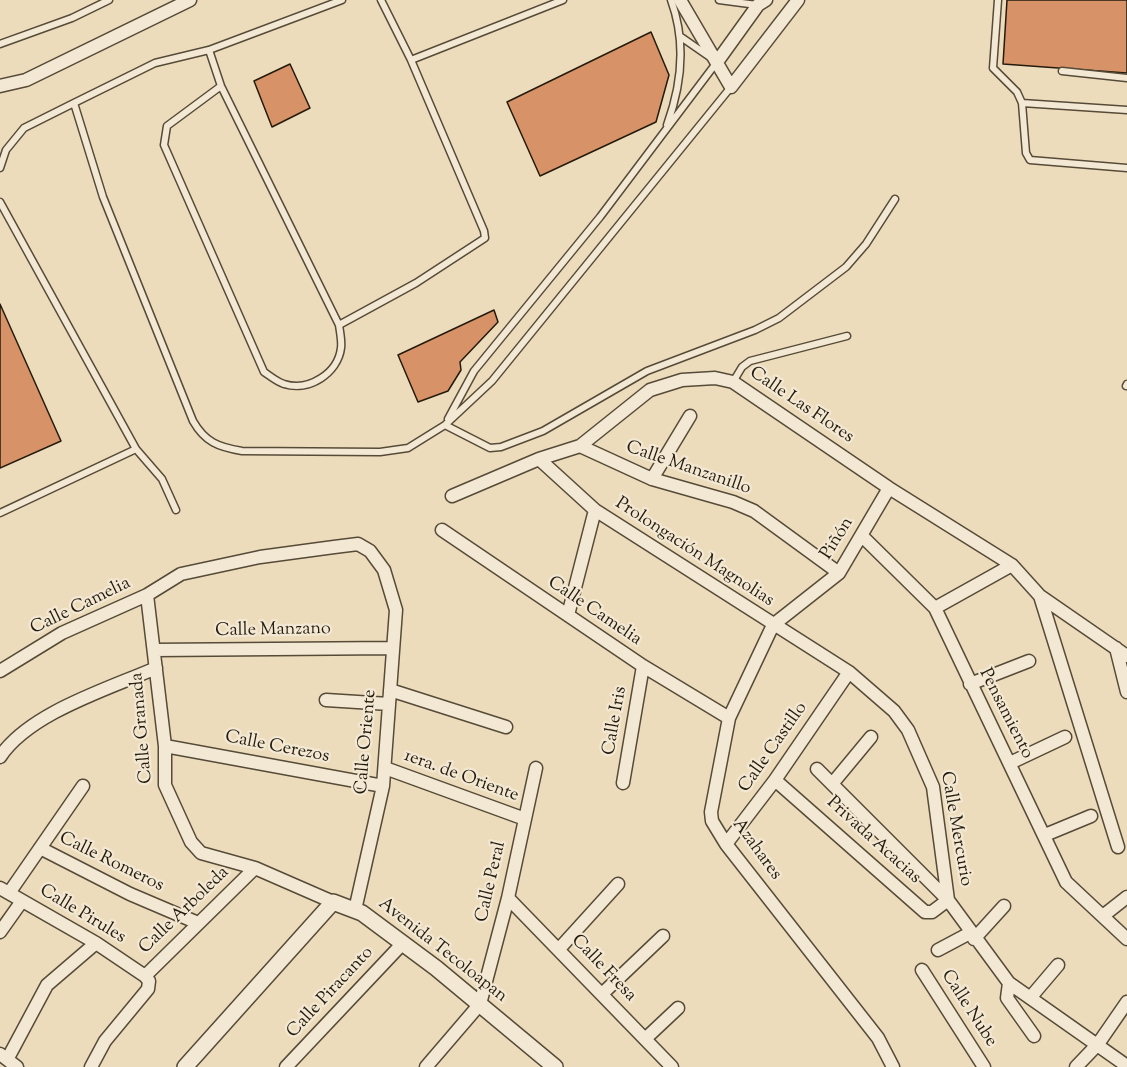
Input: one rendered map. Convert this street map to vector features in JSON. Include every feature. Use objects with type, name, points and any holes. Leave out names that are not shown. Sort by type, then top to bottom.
[{"type":"street","points":[[680,0],[731,87],[798,0]]},
{"type":"street","points":[[0,86],[26,80],[181,2]]},
{"type":"street","points":[[717,62],[762,2]]},
{"type":"street","name":"Calle Las Flores","points":[[580,446],[650,390],[682,380],[715,378],[733,382],[891,489],[1012,565],[1040,596]]},
{"type":"street","points":[[652,479],[690,416]]},
{"type":"street","points":[[452,496],[539,459],[580,446]]},
{"type":"street","name":"Calle Manzanillo","points":[[580,446],[652,479],[733,502],[754,512],[839,573]]},
{"type":"street","name":"Prolongación Magnolias","points":[[539,459],[595,510],[773,625]]},
{"type":"street","name":"Piñón","points":[[773,625],[839,573],[891,489]]},
{"type":"street","name":"Prolongación Magnolias","points":[[568,615],[595,510]]},
{"type":"street","name":"Calle Camelia","points":[[442,531],[644,666],[729,718]]},
{"type":"street","name":"Pensamiento","points":[[862,537],[935,608],[1066,882],[1104,915],[1127,939]]},
{"type":"street","name":"Calle Camelia","points":[[0,671],[62,633],[147,595],[181,574],[260,557],[358,544],[370,551],[384,570],[396,610]]},
{"type":"street","points":[[935,608],[1012,565]]},
{"type":"street","name":"Calle Granada","points":[[147,595],[165,746],[165,785],[191,842],[201,853],[255,868],[333,902]]},
{"type":"street","points":[[1040,596],[1127,656]]},
{"type":"street","points":[[1040,596],[1118,847]]},
{"type":"street","name":"Calle Oriente","points":[[355,910],[383,786],[396,610]]},
{"type":"street","name":"Calle Mercurio","points":[[773,625],[849,672],[894,711],[922,757],[933,786],[948,900],[972,936],[1009,983],[1127,1066]]},
{"type":"street","name":"Azahares","points":[[773,625],[729,718],[711,812],[712,821],[726,844],[878,1038],[893,1067]]},
{"type":"street","name":"Calle Manzano","points":[[154,650],[393,648]]},
{"type":"street","points":[[1116,648],[1127,692]]},
{"type":"street","points":[[970,684],[1029,661]]},
{"type":"street","name":"Calle Iris","points":[[623,783],[644,666]]},
{"type":"street","points":[[0,757],[10,741],[38,720],[156,668]]},
{"type":"street","name":"Calle Castillo","points":[[726,844],[775,780],[849,672]]},
{"type":"street","points":[[390,690],[506,727]]},
{"type":"street","points":[[326,700],[389,705]]},
{"type":"street","points":[[832,784],[871,737]]},
{"type":"street","points":[[1010,763],[1065,737]]},
{"type":"street","name":"Calle Cerezos","points":[[165,746],[383,786]]},
{"type":"street","name":"1era. de Oriente","points":[[385,768],[525,819]]},
{"type":"street","name":"Calle Peral","points":[[480,1004],[508,898],[536,768]]},
{"type":"street","points":[[817,769],[948,900]]},
{"type":"street","name":"Privada Acacias","points":[[775,780],[925,912],[932,912],[948,900]]},
{"type":"street","points":[[5,890],[40,848],[83,786]]},
{"type":"street","points":[[1045,835],[1091,816]]},
{"type":"street","name":"Calle Romeros","points":[[40,848],[130,894],[198,923]]},
{"type":"street","name":"Calle Arboleda","points":[[91,1067],[105,1041],[148,989],[149,981],[145,976],[255,868]]},
{"type":"street","points":[[559,949],[618,885]]},
{"type":"street","name":"Calle Pirules","points":[[5,890],[96,943],[145,976]]},
{"type":"street","points":[[1104,915],[1127,897]]},
{"type":"street","name":"Calle Fresa","points":[[508,898],[672,1067]]},
{"type":"street","points":[[0,932],[22,901]]},
{"type":"street","points":[[185,1067],[333,902]]},
{"type":"street","name":"Avenida Tecoloapan","points":[[333,902],[355,910],[403,944],[555,1067]]},
{"type":"street","points":[[938,950],[972,936],[1004,906]]},
{"type":"street","points":[[602,994],[663,936]]},
{"type":"street","points":[[8,1060],[47,985],[96,943]]},
{"type":"street","name":"Calle Piracanto","points":[[286,1067],[403,944]]},
{"type":"street","points":[[1030,998],[1058,965]]},
{"type":"street","name":"Calle Nube","points":[[922,970],[984,1067]]},
{"type":"street","points":[[1009,983],[1008,998],[1034,1036]]},
{"type":"street","points":[[1076,1067],[1098,1044],[1127,1002]]},
{"type":"street","points":[[426,1067],[480,1004]]},
{"type":"street","points":[[645,1039],[678,1008]]},
{"type":"lane","points":[[0,44],[98,2],[109,0]]},
{"type":"lane","points":[[0,168],[6,150],[24,128],[155,63],[209,50],[342,0]]},
{"type":"lane","points":[[339,325],[416,283],[485,238],[411,60],[381,0]]},
{"type":"lane","points":[[411,60],[563,0]]},
{"type":"lane","points":[[664,132],[675,104],[680,76],[681,37],[671,0]]},
{"type":"lane","points":[[719,0],[762,2]]},
{"type":"lane","points":[[998,0],[993,68],[1017,92],[1022,103],[1026,153],[1030,160],[1127,168]]},
{"type":"lane","points":[[445,425],[474,371],[600,217],[717,62],[681,37]]},
{"type":"lane","points":[[209,50],[221,86],[339,325],[341,348],[335,366],[321,379],[305,385],[285,385],[264,372],[164,145],[167,126],[221,86]]},
{"type":"lane","points":[[1062,72],[1127,78]]},
{"type":"lane","points":[[74,103],[103,197],[193,421],[202,437],[219,447],[242,451],[380,452],[408,448],[445,425],[492,381],[731,87]]},
{"type":"lane","points":[[1022,103],[1127,110]]},
{"type":"lane","points":[[445,425],[490,447],[501,447],[543,431],[647,371],[755,330],[779,318],[846,267],[866,244],[895,199]]},
{"type":"lane","points":[[0,202],[135,449],[162,479],[176,510]]},
{"type":"lane","points":[[733,382],[742,367],[750,362],[847,336]]},
{"type":"lane","points":[[0,513],[135,449]]},
{"type":"building","points":[[1007,0],[1127,0],[1127,73],[1003,64]]},
{"type":"building","points":[[651,32],[669,75],[656,122],[540,176],[507,102]]},
{"type":"building","points":[[290,64],[310,108],[272,127],[254,81]]},
{"type":"building","points":[[0,304],[61,441],[0,468]]},
{"type":"building","points":[[494,310],[498,322],[460,362],[461,370],[448,391],[418,402],[398,355]]}]
